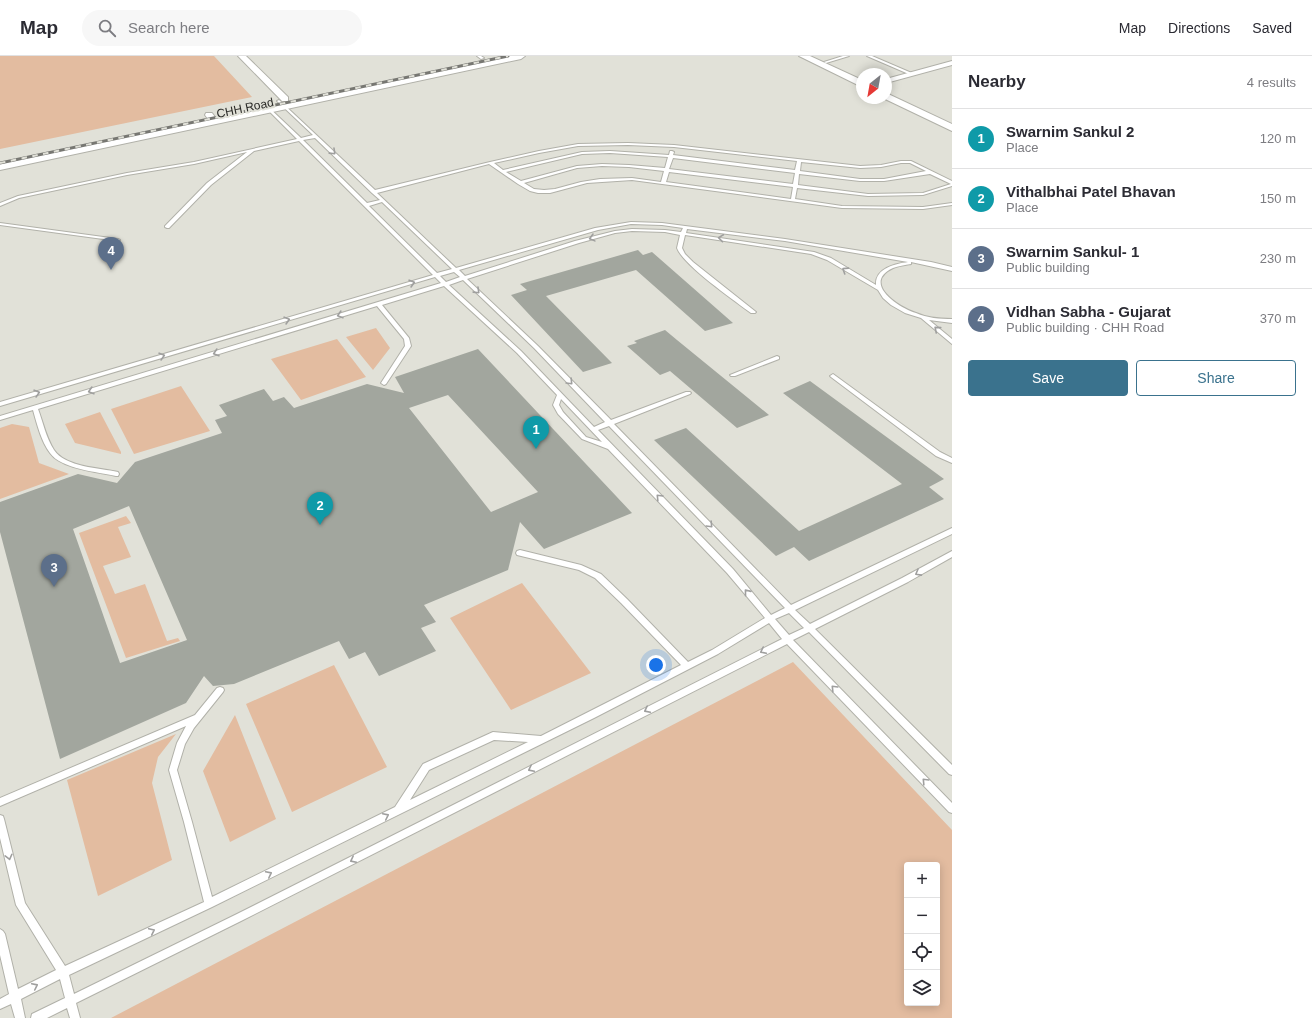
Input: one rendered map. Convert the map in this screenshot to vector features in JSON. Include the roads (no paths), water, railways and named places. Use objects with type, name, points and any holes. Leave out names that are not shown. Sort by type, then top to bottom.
[{"type":"street","points":[[242,56],[283,102]]},
{"type":"street","points":[[0,167],[211,118],[485,58],[521,56]]},
{"type":"street","points":[[804,56],[856,81]]},
{"type":"street","points":[[814,56],[856,76]]},
{"type":"street","points":[[892,79],[952,63]]},
{"type":"street","points":[[892,93],[952,122]]},
{"type":"street","points":[[892,99],[952,128]]},
{"type":"street","name":"CHH Road","points":[[0,159],[211,118]]},
{"type":"lane","points":[[826,62],[847,56]]},
{"type":"lane","points":[[869,56],[912,74]]},
{"type":"lane","points":[[283,102],[382,201],[536,347],[790,609],[810,627],[952,771]]},
{"type":"lane","points":[[267,106],[445,284],[519,352],[560,394],[730,571],[787,639],[952,809]]},
{"type":"lane","points":[[283,121],[298,118]]},
{"type":"lane","points":[[0,205],[18,197],[316,136]]},
{"type":"lane","points":[[374,192],[539,152],[578,145],[628,144],[674,146],[860,167],[911,162],[952,184]]},
{"type":"lane","points":[[664,183],[674,146]]},
{"type":"lane","points":[[167,227],[209,184],[255,149]]},
{"type":"lane","points":[[503,171],[582,153],[610,152],[671,156],[860,180],[884,180],[931,172]]},
{"type":"lane","points":[[793,200],[800,160]]},
{"type":"lane","points":[[490,163],[537,192],[546,192],[580,184],[609,180],[632,179],[842,207],[923,208],[952,204]]},
{"type":"lane","points":[[520,182],[577,168],[596,166],[629,166],[868,196],[923,194],[952,184]]},
{"type":"lane","points":[[366,205],[382,201]]},
{"type":"lane","points":[[0,404],[438,276],[454,270],[597,229],[631,223],[662,224],[684,230],[817,254],[829,259],[879,289],[893,304],[922,317],[952,342]]},
{"type":"lane","points":[[0,224],[118,240]]},
{"type":"lane","points":[[0,418],[445,284],[577,242],[615,232],[632,230],[684,230],[785,240],[931,264],[952,269]]},
{"type":"lane","points":[[684,230],[679,249],[682,253],[753,312]]},
{"type":"lane","points":[[879,289],[878,280],[882,272],[890,267],[916,262],[931,264]]},
{"type":"lane","points":[[378,304],[407,339],[408,346],[384,383]]},
{"type":"lane","points":[[922,317],[952,321]]},
{"type":"lane","points":[[733,375],[777,358]]},
{"type":"lane","points":[[833,376],[938,454],[952,461]]},
{"type":"lane","points":[[594,429],[688,393]]},
{"type":"lane","points":[[560,394],[556,405],[560,413],[584,438],[612,448]]},
{"type":"lane","points":[[35,408],[52,453],[60,460],[116,474]]},
{"type":"lane","points":[[0,1004],[63,972],[209,904],[715,652],[769,619],[952,531]]},
{"type":"lane","points":[[520,553],[581,568],[598,576],[687,666]]},
{"type":"lane","points":[[36,1018],[905,580],[952,554]]},
{"type":"lane","points":[[209,904],[173,770],[181,743],[197,717],[220,690]]},
{"type":"lane","points":[[0,802],[197,717]]},
{"type":"lane","points":[[399,809],[426,767],[493,736],[541,739]]},
{"type":"lane","points":[[0,819],[21,905],[63,972],[72,1001],[75,1018]]},
{"type":"lane","points":[[0,934],[20,1018]]},
{"type":"railway","points":[[0,163],[508,56]]},
{"type":"place","name":"Vidhan Sabha - Gujarat","points":[[111,270]]},
{"type":"place","name":"Swarnim Sankul 2","points":[[536,449]]},
{"type":"place","name":"Vithalbhai Patel Bhavan","points":[[320,525]]},
{"type":"place","name":"Swarnim Sankul- 1","points":[[54,587]]}]
